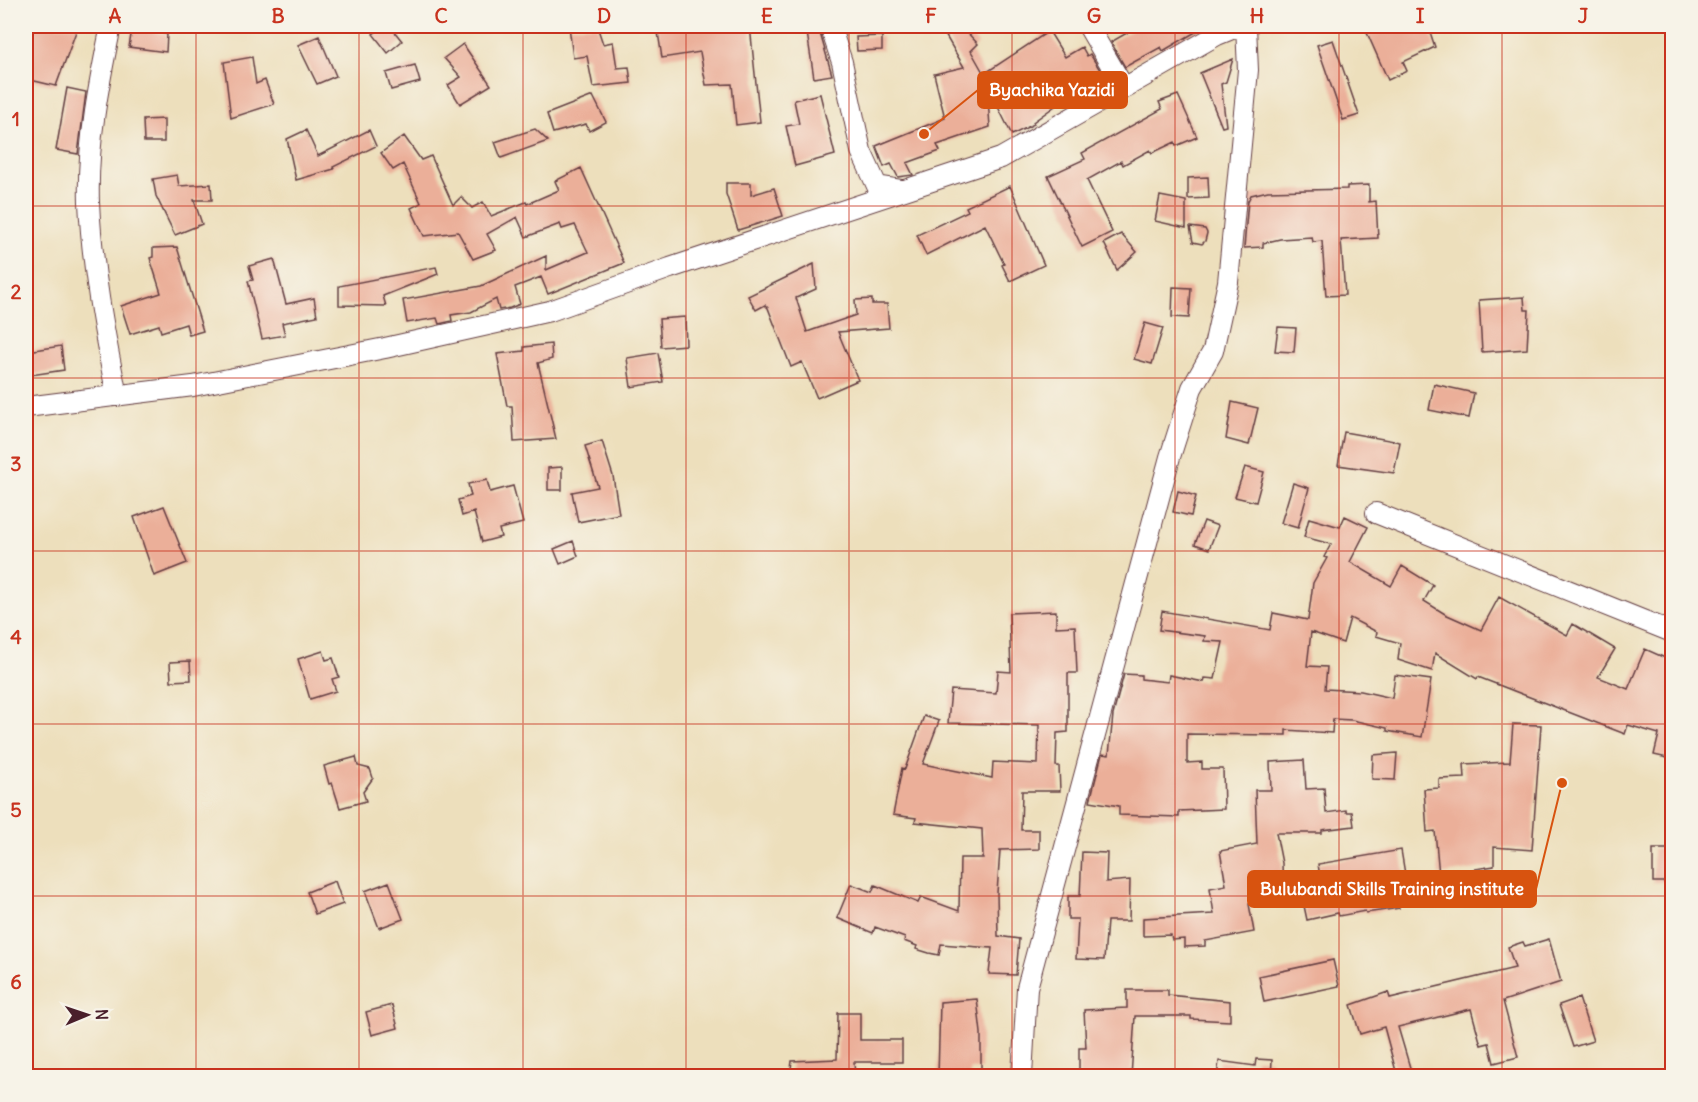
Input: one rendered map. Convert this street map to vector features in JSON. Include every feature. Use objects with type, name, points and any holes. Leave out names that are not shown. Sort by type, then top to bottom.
[{"type":"street","points":[[111,26],[96,96],[89,200],[101,315],[117,396]]},
{"type":"street","points":[[830,26],[842,62],[861,151],[877,186],[905,191]]},
{"type":"street","points":[[1088,26],[1124,88]]},
{"type":"street","points":[[26,407],[205,384],[385,348],[550,311],[669,268],[1001,158],[1239,26]]},
{"type":"street","points":[[1022,1077],[1027,988],[1170,457],[1192,388],[1213,351],[1228,282],[1248,70],[1246,26]]},
{"type":"street","points":[[1376,513],[1672,632]]},
{"type":"building","points":[[35,26],[78,26],[56,86],[26,79],[26,48]]},
{"type":"building","points":[[384,26],[390,26],[402,41],[388,53],[373,34]]},
{"type":"building","points":[[569,26],[597,26],[603,44],[613,42],[617,68],[629,67],[631,83],[593,87],[587,56],[573,58]]},
{"type":"building","points":[[657,26],[750,26],[760,122],[736,125],[732,84],[706,85],[700,52],[662,58]]},
{"type":"building","points":[[806,26],[818,26],[832,75],[814,78]]},
{"type":"building","points":[[940,26],[961,26],[978,44],[971,51],[984,74],[1049,31],[1065,57],[1082,47],[1087,56],[1090,54],[1102,73],[1054,104],[1055,106],[1033,122],[1034,124],[1012,135],[987,85],[990,127],[937,145],[940,151],[907,163],[913,175],[898,177],[891,164],[884,167],[876,146],[945,118],[934,74],[964,67]]},
{"type":"building","points":[[1139,26],[1206,26],[1163,51],[1161,47],[1125,67],[1111,42]]},
{"type":"building","points":[[1364,26],[1404,26],[1407,31],[1428,26],[1435,47],[1403,62],[1407,71],[1388,80]]},
{"type":"building","points":[[132,29],[167,34],[166,52],[129,47]]},
{"type":"building","points":[[319,36],[336,76],[317,84],[298,45]]},
{"type":"building","points":[[882,36],[882,50],[857,51],[856,37]]},
{"type":"building","points":[[1333,40],[1359,115],[1343,120],[1317,45]]},
{"type":"building","points":[[463,44],[491,85],[460,104],[448,85],[461,77],[444,58]]},
{"type":"building","points":[[252,57],[256,84],[265,80],[274,104],[231,118],[224,62]]},
{"type":"building","points":[[1233,59],[1226,82],[1221,84],[1226,126],[1222,127],[1200,73]]},
{"type":"building","points":[[415,65],[420,82],[391,90],[386,73]]},
{"type":"building","points":[[67,88],[86,92],[78,154],[56,150]]},
{"type":"building","points":[[820,94],[835,155],[795,166],[786,126],[799,124],[794,100]]},
{"type":"building","points":[[1178,95],[1197,137],[1176,146],[1175,142],[1152,153],[1150,150],[1123,165],[1121,161],[1087,180],[1112,232],[1082,247],[1048,176],[1085,159],[1082,153],[1162,109],[1159,102]]},
{"type":"building","points":[[593,96],[606,122],[589,131],[586,124],[553,133],[547,114]]},
{"type":"building","points":[[164,119],[164,142],[144,142],[143,120]]},
{"type":"building","points":[[535,129],[548,141],[501,158],[495,142]]},
{"type":"building","points":[[306,130],[318,156],[369,130],[376,146],[333,167],[334,169],[296,180],[287,139]]},
{"type":"building","points":[[404,136],[421,160],[431,156],[453,205],[461,197],[472,208],[483,202],[491,216],[559,190],[555,181],[581,168],[624,263],[548,294],[541,277],[515,287],[520,304],[510,308],[499,310],[496,299],[471,312],[451,315],[452,321],[439,324],[437,318],[407,323],[403,300],[481,286],[546,256],[546,270],[588,252],[575,225],[562,229],[560,224],[526,237],[517,217],[487,234],[496,250],[473,259],[458,232],[424,236],[411,208],[421,203],[403,164],[393,170],[381,153]]},
{"type":"building","points":[[177,175],[179,186],[211,184],[212,200],[194,200],[202,224],[175,235],[156,196],[153,179]]},
{"type":"building","points":[[1208,177],[1209,198],[1188,199],[1188,178]]},
{"type":"building","points":[[726,183],[751,183],[751,195],[774,188],[783,216],[738,230],[726,194]]},
{"type":"building","points":[[1369,185],[1369,202],[1376,201],[1378,238],[1341,240],[1345,295],[1326,296],[1322,241],[1313,242],[1312,237],[1280,239],[1263,243],[1263,247],[1244,248],[1248,201],[1251,195],[1268,191],[1347,189],[1347,186]]},
{"type":"building","points":[[1010,186],[1044,265],[1010,281],[985,225],[926,255],[917,235],[968,211],[966,207]]},
{"type":"building","points":[[1160,196],[1186,201],[1186,228],[1155,221]]},
{"type":"building","points":[[1190,227],[1205,229],[1207,233],[1202,244],[1193,242]]},
{"type":"building","points":[[1121,234],[1137,252],[1117,270],[1104,243]]},
{"type":"building","points":[[177,247],[203,331],[189,335],[186,324],[161,332],[159,325],[130,334],[121,306],[161,293],[150,258],[153,257],[153,248]]},
{"type":"building","points":[[274,259],[286,304],[314,298],[317,316],[282,323],[285,335],[262,339],[248,281],[253,280],[249,266]]},
{"type":"building","points":[[814,264],[816,289],[796,298],[807,332],[856,315],[855,300],[872,299],[872,304],[887,304],[889,328],[838,332],[858,380],[817,398],[802,362],[791,367],[768,308],[765,305],[756,310],[748,296]]},
{"type":"building","points":[[436,267],[438,274],[383,296],[386,306],[339,305],[339,286]]},
{"type":"building","points":[[1173,287],[1191,288],[1189,318],[1172,317]]},
{"type":"building","points":[[1524,297],[1525,310],[1529,310],[1527,349],[1482,352],[1479,300]]},
{"type":"building","points":[[685,317],[686,345],[661,347],[659,319]]},
{"type":"building","points":[[1145,323],[1163,328],[1152,364],[1134,359]]},
{"type":"building","points":[[1278,327],[1296,328],[1294,352],[1275,351]]},
{"type":"building","points":[[551,344],[552,359],[538,363],[556,439],[514,442],[512,406],[507,406],[497,354],[524,351],[524,347]]},
{"type":"building","points":[[61,346],[64,370],[31,375],[28,351]]},
{"type":"building","points":[[658,353],[663,382],[631,387],[627,358]]},
{"type":"building","points":[[1434,384],[1474,393],[1469,418],[1429,410]]},
{"type":"building","points":[[1232,402],[1258,408],[1249,445],[1226,439]]},
{"type":"building","points":[[1344,432],[1400,442],[1394,473],[1338,465]]},
{"type":"building","points":[[602,441],[613,476],[619,514],[578,522],[572,492],[598,487],[585,446]]},
{"type":"building","points":[[562,467],[562,490],[548,490],[548,468]]},
{"type":"building","points":[[1245,467],[1264,472],[1256,502],[1235,497]]},
{"type":"building","points":[[487,480],[490,492],[513,486],[523,523],[499,529],[501,537],[482,542],[474,512],[462,516],[458,500],[471,496],[468,484]]},
{"type":"building","points":[[1293,483],[1309,488],[1298,528],[1281,523]]},
{"type":"building","points":[[1178,491],[1196,496],[1191,516],[1173,512]]},
{"type":"building","points":[[164,506],[187,563],[154,576],[134,517]]},
{"type":"building","points":[[1345,516],[1368,527],[1350,562],[1391,586],[1402,566],[1433,585],[1424,601],[1445,614],[1481,630],[1499,597],[1567,635],[1573,624],[1615,649],[1598,677],[1628,689],[1645,649],[1672,661],[1672,759],[1654,755],[1659,734],[1628,725],[1625,734],[1478,677],[1477,679],[1435,653],[1432,671],[1398,660],[1400,643],[1376,636],[1377,632],[1350,618],[1343,643],[1311,632],[1307,666],[1327,667],[1325,689],[1361,691],[1392,698],[1395,675],[1431,680],[1422,737],[1387,731],[1387,728],[1352,720],[1333,719],[1332,733],[1286,730],[1286,735],[1187,734],[1187,763],[1202,762],[1202,769],[1223,769],[1224,809],[1179,811],[1179,817],[1119,815],[1119,806],[1090,801],[1102,754],[1109,755],[1113,715],[1124,674],[1141,675],[1141,679],[1168,682],[1169,675],[1204,682],[1205,678],[1215,679],[1223,642],[1204,641],[1205,636],[1159,630],[1162,611],[1270,630],[1273,613],[1308,620],[1313,583],[1327,558],[1324,557],[1331,544],[1304,537],[1309,518],[1340,527]]},
{"type":"building","points":[[1204,521],[1218,526],[1209,549],[1195,544]]},
{"type":"building","points":[[573,541],[578,556],[560,564],[554,549]]},
{"type":"building","points":[[1056,611],[1056,627],[1075,626],[1077,673],[1068,673],[1068,732],[1057,733],[1056,766],[1059,766],[1060,791],[1022,791],[1021,830],[1039,830],[1039,849],[1000,850],[997,893],[998,936],[1019,939],[1016,975],[989,974],[992,948],[941,944],[939,955],[916,949],[917,946],[904,941],[905,938],[875,927],[873,933],[837,918],[851,884],[872,892],[875,885],[918,903],[921,897],[959,911],[960,858],[983,858],[982,829],[915,822],[916,818],[893,815],[902,768],[905,769],[924,716],[939,721],[923,764],[992,778],[993,762],[1038,764],[1039,725],[948,723],[951,690],[996,693],[998,671],[1011,672],[1009,613]]},
{"type":"building","points":[[323,651],[326,660],[333,658],[339,677],[332,679],[336,691],[310,699],[298,659]]},
{"type":"building","points":[[190,661],[191,680],[171,681],[170,662]]},
{"type":"building","points":[[1513,724],[1541,725],[1532,850],[1494,847],[1494,866],[1439,875],[1435,831],[1427,832],[1424,789],[1439,788],[1439,779],[1465,778],[1464,764],[1510,762]]},
{"type":"building","points":[[1397,753],[1395,780],[1372,779],[1373,755]]},
{"type":"building","points":[[356,757],[358,766],[370,769],[373,778],[363,792],[366,801],[340,808],[324,766]]},
{"type":"building","points":[[1304,760],[1306,789],[1324,788],[1326,813],[1346,810],[1346,812],[1352,812],[1354,826],[1322,830],[1322,833],[1276,833],[1282,863],[1283,898],[1249,904],[1254,932],[1205,941],[1205,946],[1184,947],[1184,939],[1172,940],[1171,935],[1143,936],[1143,918],[1214,914],[1210,888],[1226,885],[1220,851],[1257,844],[1255,790],[1271,790],[1270,762]]},
{"type":"building","points":[[1653,849],[1672,849],[1672,882],[1653,882]]},
{"type":"building","points":[[1401,850],[1405,874],[1394,875],[1399,908],[1339,916],[1338,913],[1307,920],[1303,901],[1323,896],[1318,864]]},
{"type":"building","points":[[1082,852],[1107,853],[1106,882],[1130,880],[1129,921],[1107,921],[1104,960],[1076,959],[1078,919],[1068,919],[1068,896],[1080,896]]},
{"type":"building","points":[[335,881],[343,904],[315,914],[307,892]]},
{"type":"building","points":[[389,882],[403,919],[379,928],[365,891]]},
{"type":"building","points":[[1549,939],[1561,982],[1503,1001],[1518,1057],[1494,1063],[1489,1043],[1481,1045],[1471,1009],[1398,1027],[1411,1071],[1397,1075],[1384,1027],[1360,1034],[1351,1005],[1388,992],[1390,998],[1515,968],[1508,947],[1523,942],[1525,946]]},
{"type":"building","points":[[1333,960],[1339,986],[1264,1002],[1259,976]]},
{"type":"building","points":[[1127,990],[1168,990],[1168,995],[1230,1001],[1230,1021],[1191,1019],[1191,1016],[1135,1016],[1131,1077],[1079,1077],[1079,1048],[1086,1048],[1084,1010],[1127,1008]]},
{"type":"building","points":[[1579,998],[1593,1041],[1573,1047],[1559,1005]]},
{"type":"building","points":[[977,999],[981,1033],[981,1069],[970,1069],[970,1077],[938,1077],[940,1002]]},
{"type":"building","points":[[392,1005],[398,1028],[372,1035],[366,1012]]},
{"type":"building","points":[[838,1013],[860,1013],[860,1040],[902,1040],[902,1062],[854,1062],[855,1077],[790,1077],[792,1061],[837,1059]]},
{"type":"building","points":[[1256,1059],[1272,1060],[1271,1077],[1217,1077],[1219,1061],[1255,1066]]},
{"type":"place","name":"Byachika Yazidi","points":[[924,134]]},
{"type":"place","name":"Bulubandi Skills Training institute","points":[[1562,783]]}]
